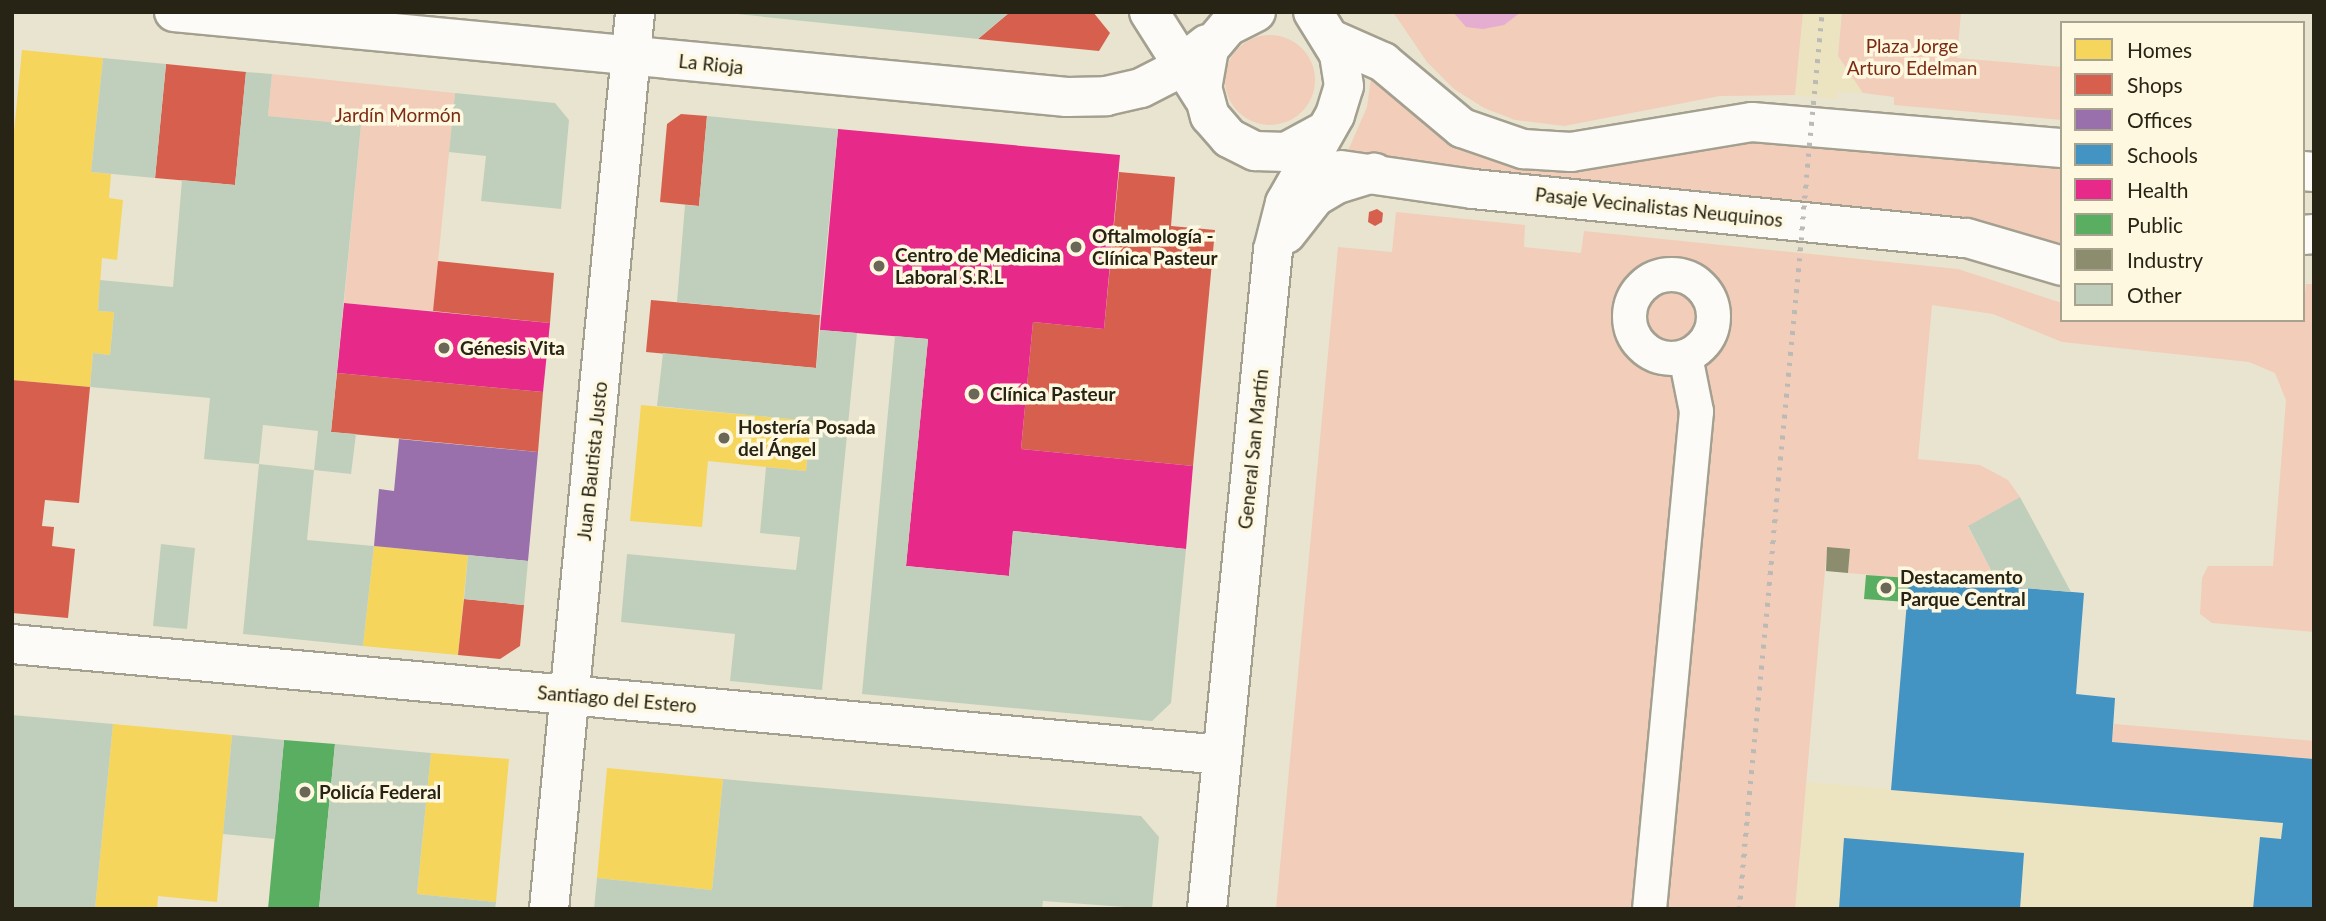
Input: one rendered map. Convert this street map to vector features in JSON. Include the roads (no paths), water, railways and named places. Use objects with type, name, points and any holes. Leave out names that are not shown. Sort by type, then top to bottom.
[{"type":"street","name":"La Rioja","points":[[174,12],[1067,97],[1106,96],[1141,88],[1184,64],[1242,19]]},
{"type":"street","name":"Juan Bautista Justo","points":[[549,909],[635,12]]},
{"type":"street","name":"Pasaje Vecinalistas Neuquinos","points":[[1149,12],[1184,64],[1222,132],[1255,151],[1301,167],[1374,173],[1473,189],[1966,238],[2060,265]]},
{"type":"street","points":[[1203,97],[1205,58],[1242,19]]},
{"type":"street","points":[[1314,23],[1383,62],[1462,128],[1523,149],[1571,152],[1752,122],[2060,148]]},
{"type":"street","name":"General San Martín","points":[[1207,909],[1270,272],[1285,202],[1301,167],[1330,124],[1344,86],[1314,23]]},
{"type":"street","points":[[1255,151],[1296,149],[1330,124]]},
{"type":"street","points":[[1270,272],[1305,206],[1337,184],[1374,173]]},
{"type":"street","points":[[1649,909],[1696,411],[1685,356]]},
{"type":"street","name":"Santiago del Estero","points":[[12,644],[1222,755]]},
{"type":"railway","points":[[1739,909],[1822,12]]},
{"type":"place","name":"Oftalmología - Clínica Pasteur","points":[[1076,247]]},
{"type":"place","name":"Centro de Medicina Laboral S.R.L","points":[[879,266]]},
{"type":"place","name":"Génesis Vita","points":[[444,348]]},
{"type":"place","name":"Clínica Pasteur","points":[[974,394]]},
{"type":"place","name":"Hostería Posada del Ángel","points":[[724,438]]},
{"type":"place","name":"Destacamento Parque Central","points":[[1886,588]]},
{"type":"place","name":"Policía Federal","points":[[305,792]]},
{"type":"park label","name":"Plaza Jorge Arturo Edelman","points":[[1912,57]]},
{"type":"park label","name":"Jardín Mormón","points":[[398,115]]}]
